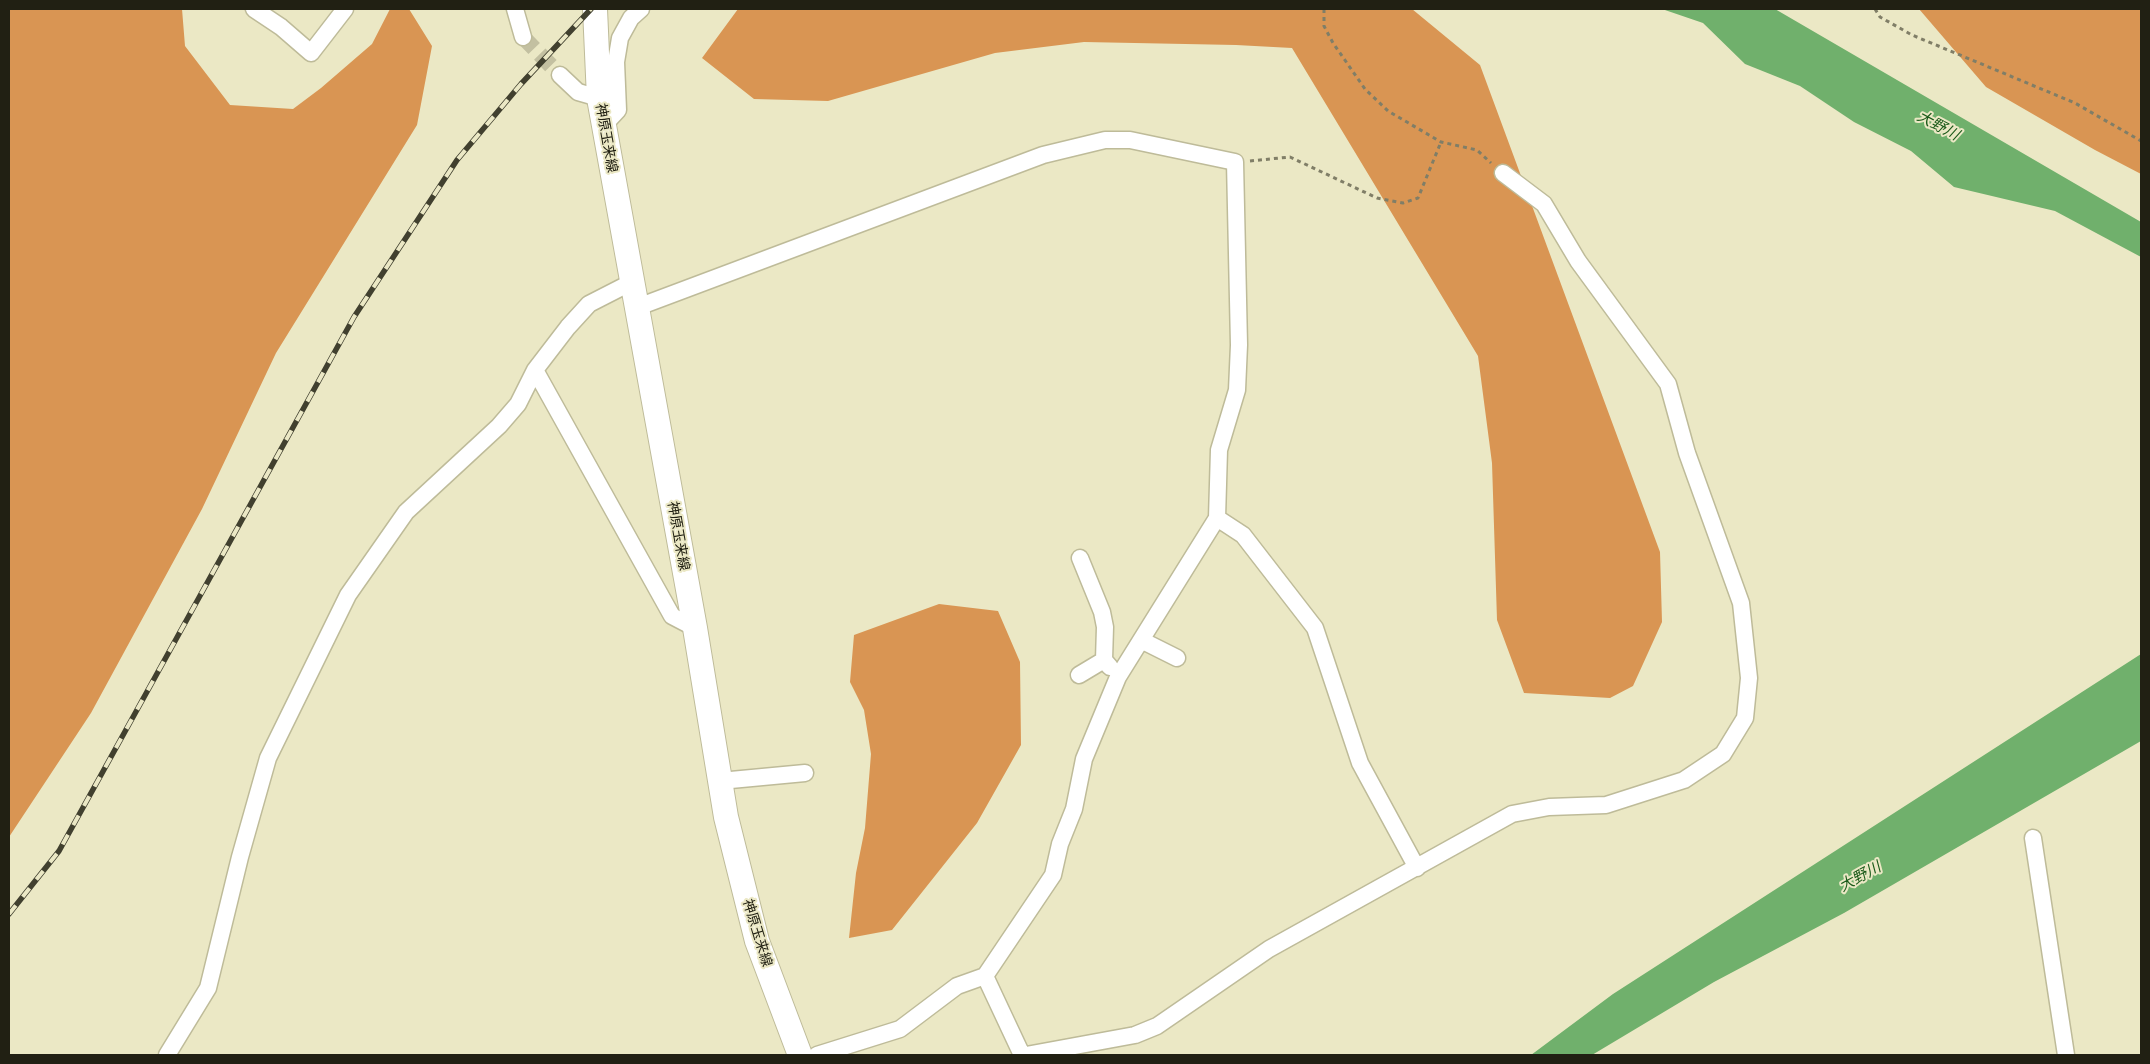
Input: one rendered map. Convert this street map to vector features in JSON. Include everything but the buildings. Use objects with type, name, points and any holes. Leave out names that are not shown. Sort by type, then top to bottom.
[{"type":"main road","name":"神原玉来線","points":[[595,9],[599,98],[695,628],[726,817],[756,941],[800,1055]]},
{"type":"street","points":[[254,9],[281,27],[311,53],[345,9]]},
{"type":"street","points":[[515,9],[523,38]]},
{"type":"street","points":[[604,125],[618,110],[616,62],[620,38],[631,18],[641,9]]},
{"type":"street","points":[[560,75],[578,92],[599,98]]},
{"type":"street","points":[[638,307],[1043,155],[1096,142],[1130,140],[1235,162],[1239,344],[1237,390],[1219,450],[1217,518],[1118,677],[1084,759],[1074,809],[1060,844],[1053,875],[985,976],[958,986],[900,1029],[817,1055]]},
{"type":"street","points":[[1026,1055],[1135,1035],[1157,1026],[1269,949],[1512,814],[1549,807],[1606,805],[1684,780],[1723,754],[1745,718],[1749,678],[1742,603],[1686,453],[1668,384],[1578,261],[1544,204],[1503,173]]},
{"type":"street","points":[[167,1055],[208,988],[240,857],[268,758],[348,595],[406,512],[499,426],[518,404],[535,370],[568,327],[589,304],[632,282]]},
{"type":"street","points":[[535,370],[588,462],[672,616],[695,628]]},
{"type":"street","points":[[1217,518],[1243,535],[1315,628],[1360,763],[1417,868]]},
{"type":"street","points":[[1080,558],[1102,612],[1105,627],[1104,660],[1118,677]]},
{"type":"street","points":[[1141,640],[1177,658]]},
{"type":"street","points":[[1079,675],[1104,660]]},
{"type":"street","points":[[720,781],[806,773]]},
{"type":"street","points":[[2033,838],[2066,1055]]},
{"type":"street","points":[[985,976],[1022,1055]]},
{"type":"path","points":[[1324,9],[1324,26],[1333,43],[1365,89],[1388,111],[1441,142],[1477,150],[1503,173]]},
{"type":"path","points":[[1875,9],[1880,17],[1912,35],[2075,103],[2141,141]]},
{"type":"path","points":[[1235,162],[1290,158],[1377,198],[1403,203],[1418,198],[1441,142]]},
{"type":"shaded area","points":[[9,9],[182,9],[185,46],[230,105],[293,109],[321,88],[372,44],[390,9],[409,9],[432,46],[417,125],[276,353],[202,509],[91,713],[9,837]]},
{"type":"shaded area","points":[[738,9],[1412,9],[1480,65],[1660,552],[1662,622],[1633,686],[1610,698],[1524,693],[1497,620],[1492,463],[1478,356],[1292,48],[1084,42],[995,53],[828,101],[754,99],[702,58]]},
{"type":"shaded area","points":[[1919,9],[2141,9],[2141,174],[2095,150],[1986,87]]},
{"type":"shaded area","points":[[939,604],[998,611],[1020,662],[1021,745],[977,823],[892,930],[849,938],[856,873],[865,828],[871,754],[864,710],[850,682],[854,635]]},
{"type":"water","name":"大野川","points":[[1662,9],[1775,9],[2141,222],[2141,257],[2055,211],[1954,187],[1911,151],[1854,122],[1800,86],[1745,64],[1703,23]]},
{"type":"water","name":"大野川","points":[[2141,654],[2141,741],[1844,913],[1714,982],[1592,1055],[1531,1055],[1613,994]]},
{"type":"tunnel","points":[[523,37],[560,75]]},
{"type":"railway","points":[[9,914],[59,851],[354,317],[457,160],[521,84],[591,9]]}]
